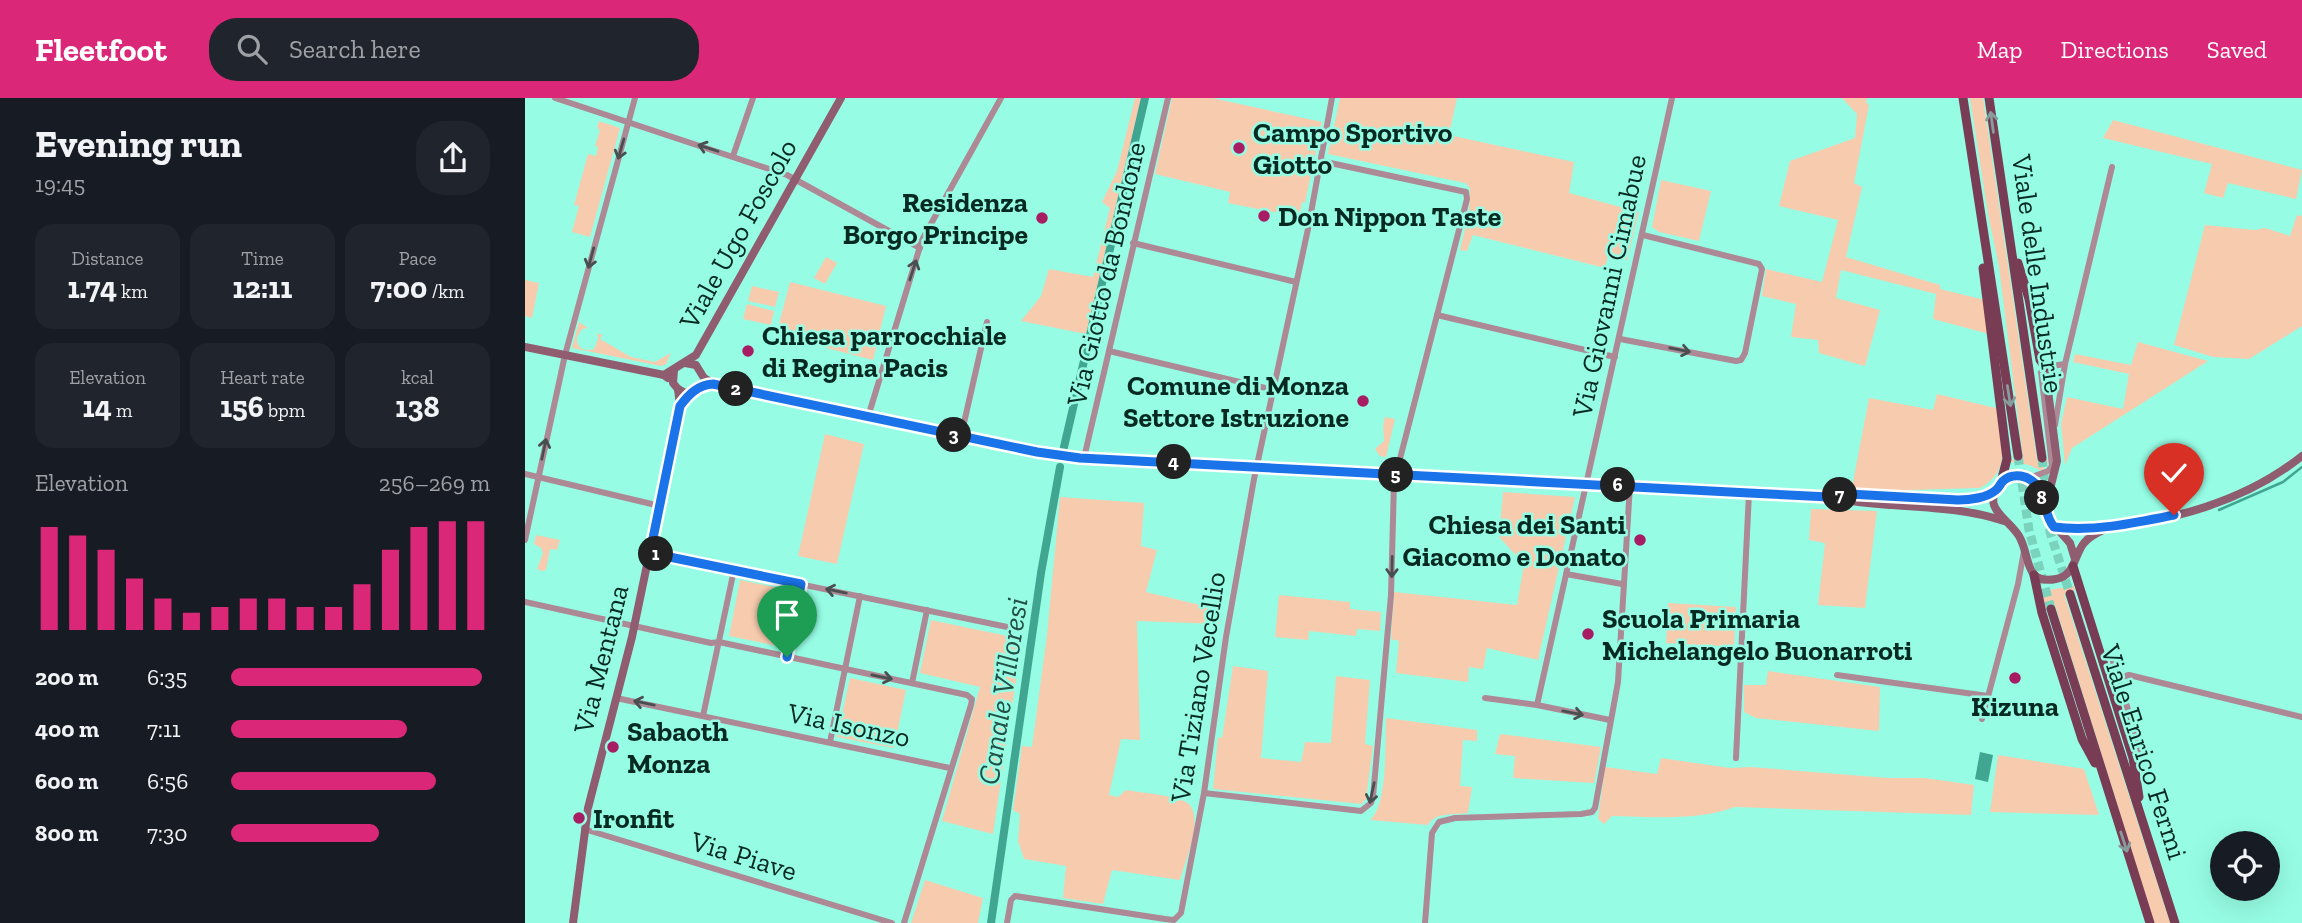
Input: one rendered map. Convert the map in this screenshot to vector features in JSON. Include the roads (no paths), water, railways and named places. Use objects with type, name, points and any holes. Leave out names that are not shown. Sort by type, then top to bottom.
[{"type":"main road","name":"Viale delle Industrie","points":[[1962,98],[2018,456]]},
{"type":"main road","name":"Viale delle Industrie","points":[[1989,98],[2042,458]]},
{"type":"main road","points":[[1984,232],[1981,252],[2007,458],[1999,486]]},
{"type":"main road","points":[[2010,238],[2029,299],[2040,360],[2045,366]]},
{"type":"main road","points":[[2074,563],[2101,660],[2138,757],[2144,830]]},
{"type":"main road","points":[[2032,574],[2082,739],[2103,777]]},
{"type":"main road","name":"Viale Enrico Fermi","points":[[2070,594],[2175,923]]},
{"type":"main road","name":"Viale Enrico Fermi","points":[[2051,609],[2150,923]]},
{"type":"main road","points":[[2101,660],[2112,658]]},
{"type":"street","points":[[555,98],[796,178],[920,248]]},
{"type":"street","points":[[525,540],[565,355],[635,98]]},
{"type":"street","points":[[733,156],[753,98]]},
{"type":"street","name":"Viale Ugo Foscolo","points":[[685,363],[697,355],[841,98]]},
{"type":"street","points":[[868,417],[920,248],[1001,98]]},
{"type":"street","name":"Via Giotto da Bondone","points":[[1084,458],[1168,98]]},
{"type":"street","name":"Via Tiziano Vecellio","points":[[1007,923],[1011,900],[1015,896],[1174,920],[1181,913],[1204,793],[1226,637],[1257,467],[1297,282],[1332,98]]},
{"type":"street","name":"Via Giovanni Cimabue","points":[[1537,705],[1672,98]]},
{"type":"street","points":[[1204,793],[1361,811],[1371,803],[1391,595],[1394,482],[1467,199],[1466,192],[1321,161]]},
{"type":"street","points":[[2054,430],[2065,364],[2112,166]]},
{"type":"street","points":[[1620,339],[1736,361],[1741,360],[1745,353],[1762,269],[1759,264],[1643,235]]},
{"type":"street","points":[[1133,243],[1297,282]]},
{"type":"street","points":[[1437,315],[1615,357]]},
{"type":"street","points":[[961,436],[987,322]]},
{"type":"street","points":[[525,347],[664,375],[675,386],[690,393],[699,387],[713,384],[1063,457],[1829,497],[1849,501],[1915,505],[2004,521]]},
{"type":"street","points":[[1109,351],[1274,390]]},
{"type":"street","name":"Viale Ugo Foscolo","points":[[697,355],[700,371]]},
{"type":"street","points":[[664,375],[685,363],[700,371],[713,384]]},
{"type":"street","points":[[1829,497],[1849,494],[1969,500],[2017,476],[2029,478],[2048,471],[2052,466],[2041,376],[2045,366],[2065,364]]},
{"type":"street","name":"Viale delle Industrie","points":[[2045,366],[2057,467],[2045,511]]},
{"type":"street","points":[[674,370],[675,386]]},
{"type":"street","points":[[699,387],[700,371]]},
{"type":"street","name":"Via Mentana","points":[[573,923],[588,807],[635,625],[680,406],[675,386]]},
{"type":"street","name":"Via Mentana","points":[[680,406],[690,393]]},
{"type":"street","points":[[2054,527],[2071,529],[2112,526],[2174,515],[2223,500],[2260,483],[2302,456]]},
{"type":"street","points":[[525,474],[660,506]]},
{"type":"street","points":[[2029,478],[2039,489],[2045,511],[2054,527],[2073,546],[2074,563]]},
{"type":"street","points":[[1425,923],[1432,833],[1439,822],[1455,818],[1581,814],[1591,812],[1595,808],[1618,682],[1630,485]]},
{"type":"street","points":[[1999,486],[1994,505],[2004,521],[2018,534],[2032,574]]},
{"type":"street","points":[[1736,758],[1749,493]]},
{"type":"street","points":[[2018,584],[2023,576],[2032,574],[2045,579],[2057,579],[2067,575],[2087,539],[2112,526]]},
{"type":"street","points":[[1982,719],[2018,584],[2024,548]]},
{"type":"street","points":[[650,553],[1017,629]]},
{"type":"street","points":[[703,716],[734,570]]},
{"type":"street","points":[[1566,574],[1622,584]]},
{"type":"street","points":[[787,657],[801,584]]},
{"type":"street","points":[[830,742],[860,596]]},
{"type":"street","points":[[525,602],[912,683],[967,695],[972,699],[904,923]]},
{"type":"street","points":[[912,683],[927,610]]},
{"type":"street","name":"Viale Enrico Fermi","points":[[2112,658],[2138,757]]},
{"type":"street","points":[[2118,678],[2129,675],[2302,717]]},
{"type":"street","points":[[1837,676],[1988,696]]},
{"type":"street","name":"Via Isonzo","points":[[616,698],[950,768]]},
{"type":"street","points":[[1485,698],[1537,705],[1610,720]]},
{"type":"street","name":"Via Piave","points":[[584,829],[892,923]]},
{"type":"water","points":[[1980,752],[1993,755],[1988,782],[1975,779]]},
{"type":"waterway","name":"Canale Villoresi","points":[[1064,447],[1145,98]]},
{"type":"waterway","name":"Canale Villoresi","points":[[991,923],[1041,573],[1060,467]]},
{"type":"waterway","points":[[2219,510],[2283,482],[2302,467]]},
{"type":"tunnel","points":[[2018,456],[2029,530],[2051,609]]},
{"type":"tunnel","points":[[2042,458],[2047,501]]},
{"type":"tunnel","points":[[2048,515],[2050,532],[2070,594]]},
{"type":"place","name":"Campo Sportivo Giotto","points":[[1239,148]]},
{"type":"place","name":"Don Nippon Taste","points":[[1264,216]]},
{"type":"place","name":"Residenza Borgo Principe","points":[[1042,218]]},
{"type":"place","name":"Chiesa parrocchiale di Regina Pacis","points":[[748,351]]},
{"type":"place","name":"Comune di Monza Settore Istruzione","points":[[1363,401]]},
{"type":"place","name":"Chiesa dei Santi Giacomo e Donato","points":[[1640,540]]},
{"type":"place","name":"Scuola Primaria Michelangelo Buonarroti","points":[[1588,634]]},
{"type":"place","name":"Kizuna","points":[[2015,678]]},
{"type":"place","name":"Sabaoth Monza","points":[[613,747]]},
{"type":"place","name":"Ironfit","points":[[579,818]]}]
